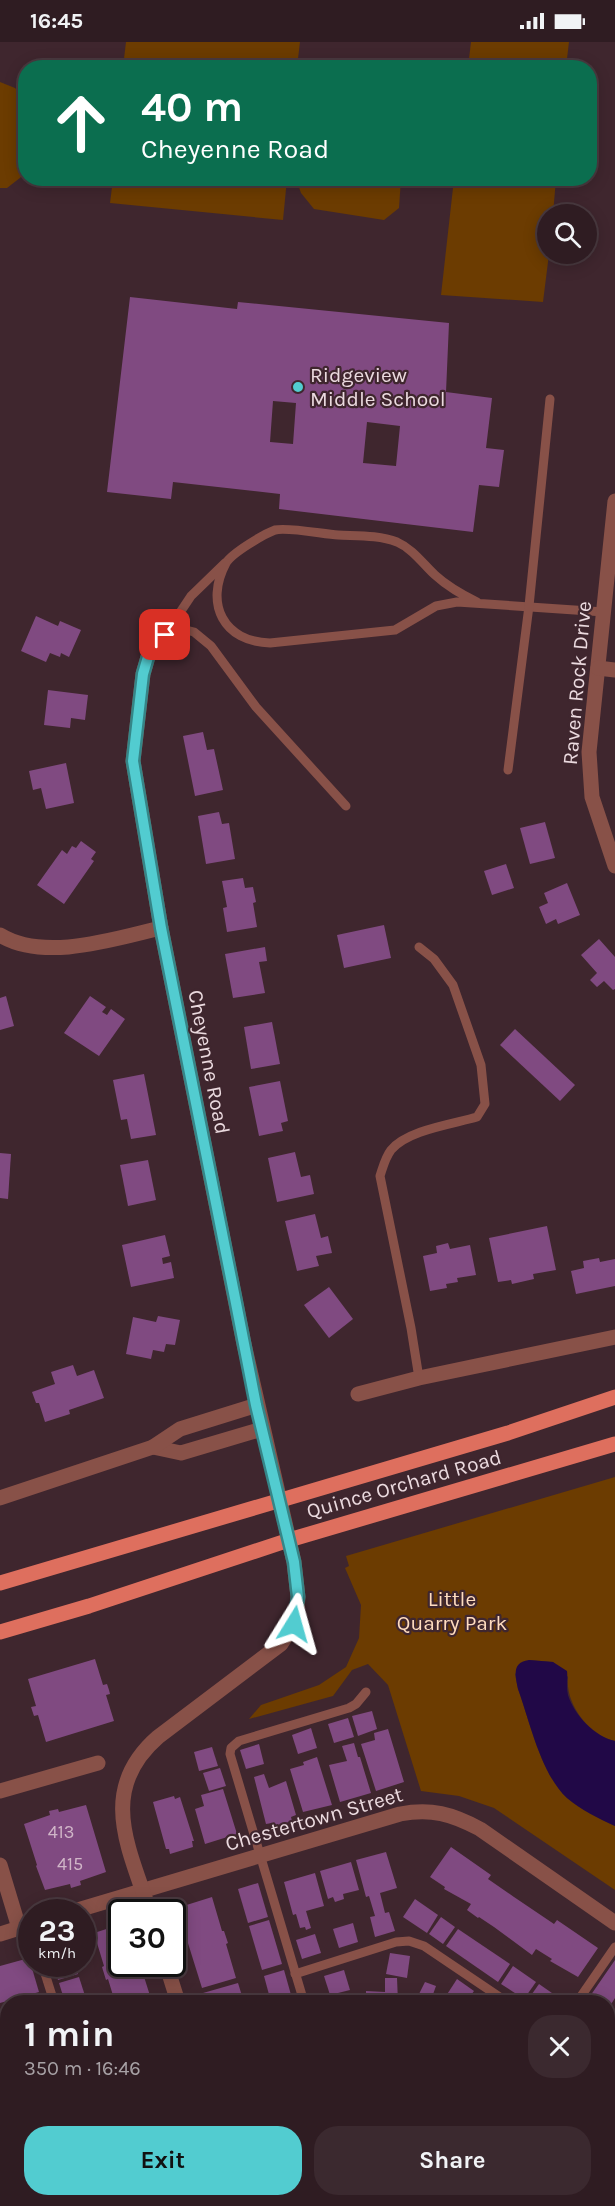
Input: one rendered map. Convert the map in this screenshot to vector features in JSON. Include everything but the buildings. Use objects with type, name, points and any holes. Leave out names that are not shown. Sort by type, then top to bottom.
[{"type":"main road","name":"Quince Orchard Road","points":[[0,1583],[508,1433],[615,1397]]},
{"type":"main road","name":"Quince Orchard Road","points":[[0,1632],[88,1606],[289,1540],[615,1444]]},
{"type":"street","name":"Raven Rock Drive","points":[[615,501],[589,740],[592,797],[615,866]]},
{"type":"street","name":"Cheyenne Road","points":[[146,1899],[124,1827],[122,1799],[132,1766],[147,1746],[267,1656],[288,1635],[294,1624],[298,1597],[289,1540],[256,1405],[161,928],[133,761],[143,674],[150,650],[165,635]]},
{"type":"street","points":[[598,668],[615,670]]},
{"type":"street","points":[[0,935],[8,940],[49,949],[88,945],[161,928]]},
{"type":"street","points":[[358,1394],[419,1378],[615,1337]]},
{"type":"street","points":[[0,1498],[153,1447],[180,1429],[256,1405]]},
{"type":"street","points":[[153,1447],[181,1453],[262,1429]]},
{"type":"street","points":[[0,1791],[98,1763]]},
{"type":"street","name":"Chestertown Street","points":[[96,1905],[420,1810],[461,1819],[480,1829],[615,1923]]},
{"type":"street","points":[[0,1865],[18,1904]]},
{"type":"street","points":[[0,1934],[18,1929]]},
{"type":"street","points":[[170,1977],[176,1995]]},
{"type":"lane","points":[[508,770],[529,606],[550,399]]},
{"type":"lane","points":[[165,635],[191,597],[227,561],[254,541],[277,530],[379,538],[398,543],[419,557],[455,592],[477,602]]},
{"type":"lane","points":[[227,561],[217,601],[223,618],[235,634],[255,643],[395,630],[436,606],[457,602],[604,612]]},
{"type":"lane","points":[[165,635],[182,629],[194,632],[211,646],[256,707],[346,806]]},
{"type":"lane","points":[[418,947],[434,959],[453,985],[481,1065],[485,1104],[477,1117],[407,1137],[393,1148],[385,1160],[380,1176],[419,1378]]},
{"type":"lane","points":[[302,1995],[230,1760],[231,1748],[239,1741],[349,1708],[356,1704],[366,1692]]},
{"type":"lane","points":[[295,1974],[396,1942],[409,1941],[424,1946],[497,1995]]},
{"type":"lane","points":[[582,1995],[615,1947]]},
{"type":"lane","points":[[46,1977],[52,1995]]},
{"type":"green space","points":[[126,42],[300,42],[298,60],[124,60]]},
{"type":"green space","points":[[471,42],[569,42],[567,60],[469,60]]},
{"type":"green space","points":[[0,82],[18,91],[18,179],[7,188],[0,188]]},
{"type":"green space","points":[[112,186],[286,186],[283,220],[110,203]]},
{"type":"green space","points":[[298,186],[401,186],[399,208],[384,220],[314,209],[301,193]]},
{"type":"green space","points":[[453,186],[555,186],[554,204],[537,204],[537,264],[548,264],[543,302],[441,295]]},
{"type":"green space","name":"Little Quarry Park","points":[[615,1477],[615,1741],[596,1732],[581,1717],[570,1698],[568,1677],[553,1662],[529,1660],[515,1674],[537,1747],[558,1788],[578,1806],[615,1826],[615,1890],[494,1808],[459,1796],[421,1791],[388,1685],[368,1664],[352,1670],[333,1696],[249,1719],[261,1705],[319,1685],[346,1667],[359,1638],[361,1605],[345,1568],[349,1566],[346,1556]]},
{"type":"shaded area","points":[[529,1660],[553,1662],[567,1671],[568,1695],[575,1710],[593,1730],[615,1741],[615,1826],[567,1798],[558,1788],[543,1762],[517,1684],[517,1666]]},
{"type":"place","name":"Ridgeview Middle School","points":[[298,387]]},
{"type":"route","points":[[165,635],[150,650],[143,674],[133,761],[161,928],[256,1405],[294,1562],[298,1597],[294,1624]]}]
